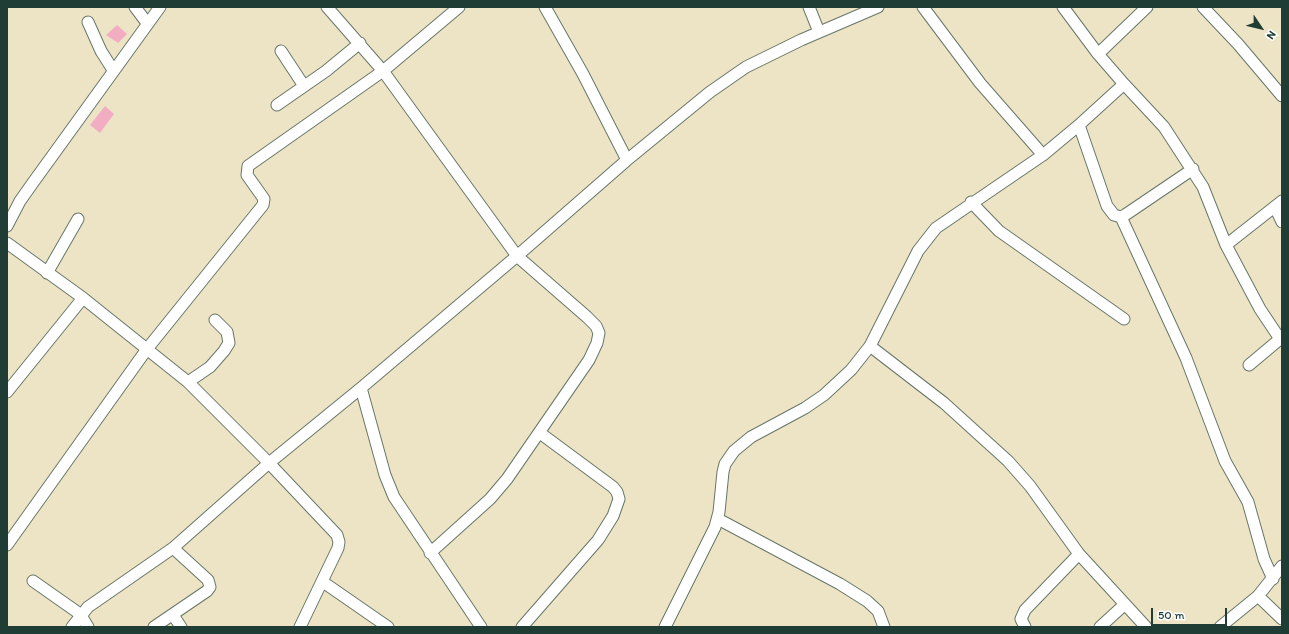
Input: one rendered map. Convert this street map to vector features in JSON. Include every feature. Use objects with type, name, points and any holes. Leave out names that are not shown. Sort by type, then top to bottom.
[{"type":"street","points":[[135,7],[147,22]]},
{"type":"street","points":[[7,226],[20,201],[147,22],[160,7]]},
{"type":"street","points":[[327,7],[383,71],[517,256],[587,317],[596,326],[599,333],[597,343],[589,360],[507,479],[490,499],[430,553]]},
{"type":"street","points":[[7,545],[147,349],[263,205],[264,198],[247,175],[249,165],[383,71],[459,7]]},
{"type":"street","points":[[546,7],[583,74],[627,160]]},
{"type":"street","points":[[809,7],[819,32]]},
{"type":"street","points":[[72,627],[80,614],[124,580],[173,548],[269,463],[361,388],[517,256],[627,160],[710,92],[746,67],[819,32],[878,7]]},
{"type":"street","points":[[923,7],[980,83],[1043,155]]},
{"type":"street","points":[[1063,7],[1098,54],[1164,127],[1193,169],[1211,205],[1226,245],[1260,309],[1281,340],[1249,365]]},
{"type":"street","points":[[1098,54],[1148,7]]},
{"type":"street","points":[[1203,7],[1238,44],[1282,96]]},
{"type":"street","points":[[88,22],[101,51],[113,70]]},
{"type":"street","points":[[276,105],[304,86],[360,43]]},
{"type":"street","points":[[281,51],[304,86]]},
{"type":"street","points":[[665,627],[718,519],[723,472],[734,451],[751,437],[805,408],[824,395],[851,370],[870,346],[924,241],[936,228],[971,202],[1043,155],[1124,84]]},
{"type":"street","points":[[1079,125],[1107,206],[1111,213],[1121,217],[1186,358],[1226,461],[1248,502],[1264,559],[1273,579]]},
{"type":"street","points":[[1121,217],[1193,169]]},
{"type":"street","points":[[971,202],[999,231],[1124,319]]},
{"type":"street","points":[[1226,245],[1279,204],[1282,222]]},
{"type":"street","points":[[47,273],[78,219]]},
{"type":"street","points":[[7,243],[83,298],[188,382],[269,463],[338,537],[338,548],[323,582],[300,627]]},
{"type":"street","points":[[7,392],[83,298]]},
{"type":"street","points":[[188,382],[210,367],[229,343],[227,332],[215,320]]},
{"type":"street","points":[[870,346],[944,403],[1008,461],[1030,486],[1079,554],[1124,605],[1146,627]]},
{"type":"street","points":[[361,388],[389,486],[401,509],[481,627]]},
{"type":"street","points":[[522,627],[598,540],[613,516],[619,499],[617,492],[613,487],[540,433]]},
{"type":"street","points":[[718,519],[867,600],[878,611],[884,627]]},
{"type":"street","points":[[154,627],[207,591],[211,586],[208,580],[173,548]]},
{"type":"street","points":[[1024,627],[1021,619],[1025,610],[1079,554]]},
{"type":"street","points":[[1220,627],[1258,596],[1282,566]]},
{"type":"street","points":[[33,581],[80,614],[88,627]]},
{"type":"street","points":[[323,582],[388,627]]},
{"type":"street","points":[[1258,596],[1282,619]]},
{"type":"street","points":[[1100,627],[1124,605]]},
{"type":"street","points":[[173,615],[181,627]]},
{"type":"building","points":[[117,25],[127,34],[118,43],[106,35]]},
{"type":"building","points":[[105,106],[114,114],[100,133],[90,125]]}]
